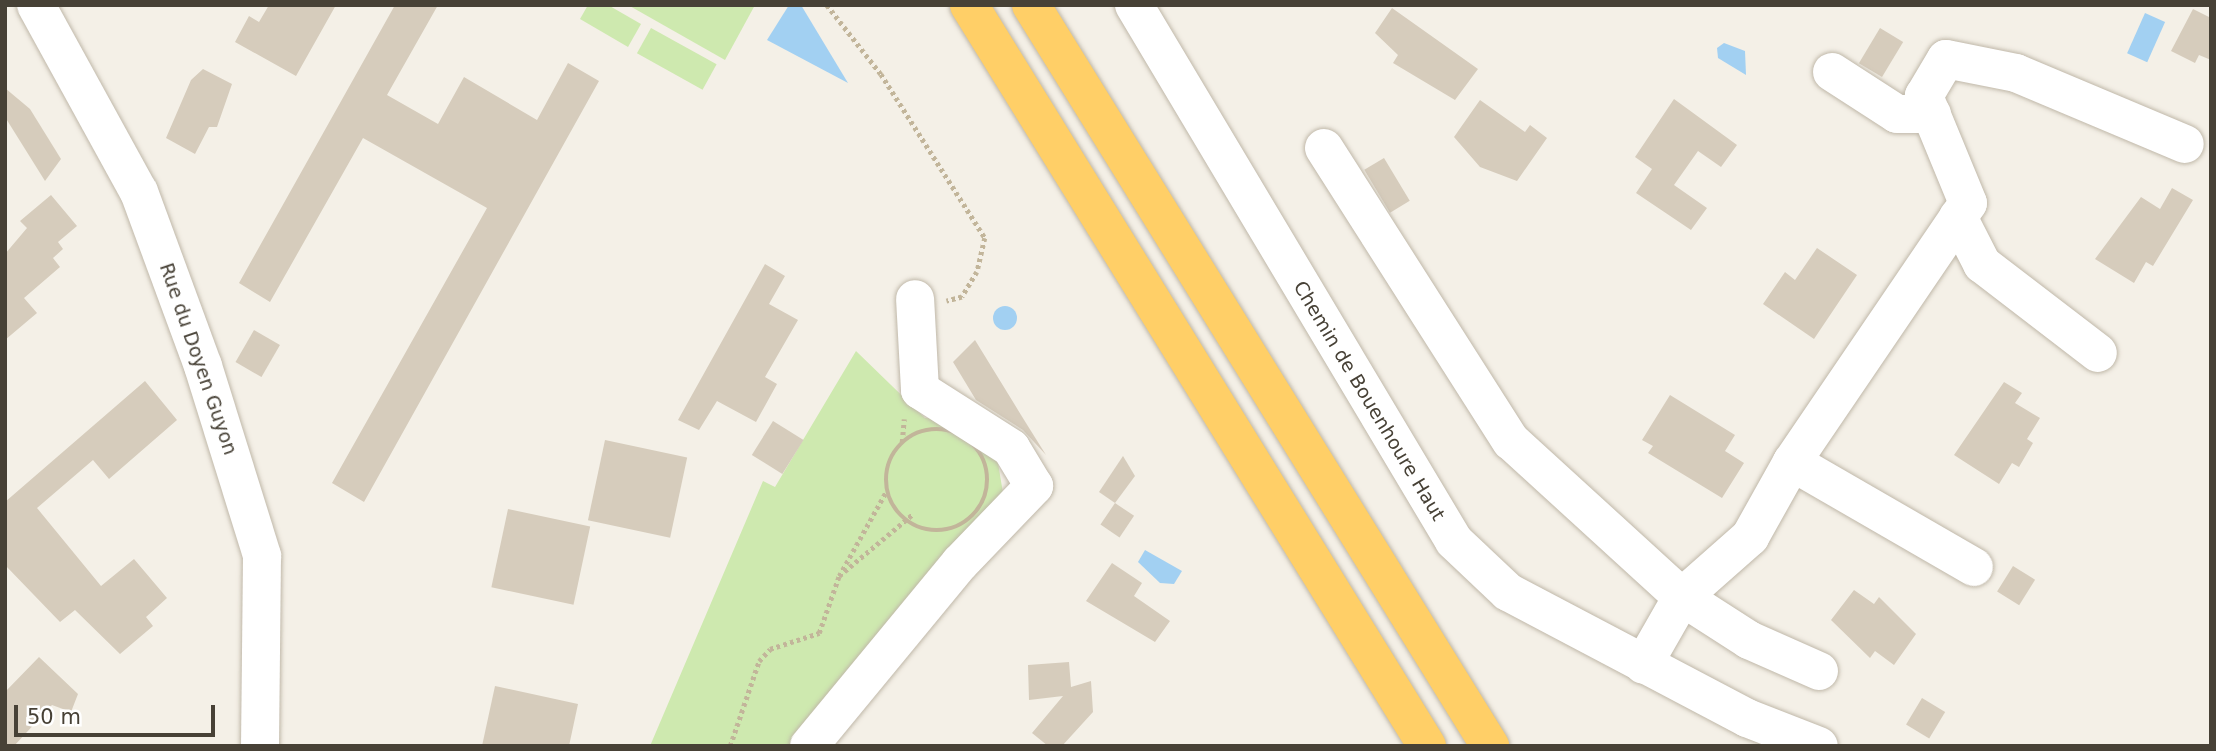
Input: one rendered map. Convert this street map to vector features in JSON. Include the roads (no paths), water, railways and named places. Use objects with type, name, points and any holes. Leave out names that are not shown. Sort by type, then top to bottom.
[{"type":"highway","points":[[969,5],[1427,746]]},
{"type":"highway","points":[[1031,5],[1490,746]]},
{"type":"street","name":"Rue du Doyen Guyon","points":[[36,5],[139,192],[203,366],[258,543],[259,744]]},
{"type":"street","name":"Chemin de Bouenhoure Haut","points":[[1134,5],[1454,541],[1508,592],[1643,666],[1746,718],[1819,746]]},
{"type":"street","points":[[1643,666],[1682,597],[1750,537],[1792,462],[1968,203],[1924,96],[1946,58],[2016,73],[2185,144]]},
{"type":"street","points":[[1832,72],[1897,114],[1932,114]]},
{"type":"street","points":[[1324,148],[1511,441],[1682,597],[1749,640],[1819,671]]},
{"type":"street","points":[[1934,253],[2090,361],[1982,264],[1958,217]]},
{"type":"street","points":[[809,746],[960,563],[1034,486],[1010,448],[920,390],[916,304]]},
{"type":"street","points":[[1792,462],[1974,567]]},
{"type":"water","points":[[789,5],[801,5],[848,83],[767,40]]},
{"type":"water","points":[[2145,13],[2165,22],[2147,62],[2127,53]]},
{"type":"water","points":[[1724,43],[1745,51],[1746,75],[1718,58],[1717,48]]},
{"type":"water","points":[[1005,306],[1014,309],[1017,318],[1014,327],[1005,330],[996,327],[993,318],[996,309]]},
{"type":"water","points":[[1145,550],[1182,571],[1174,584],[1160,583],[1138,562]]}]
